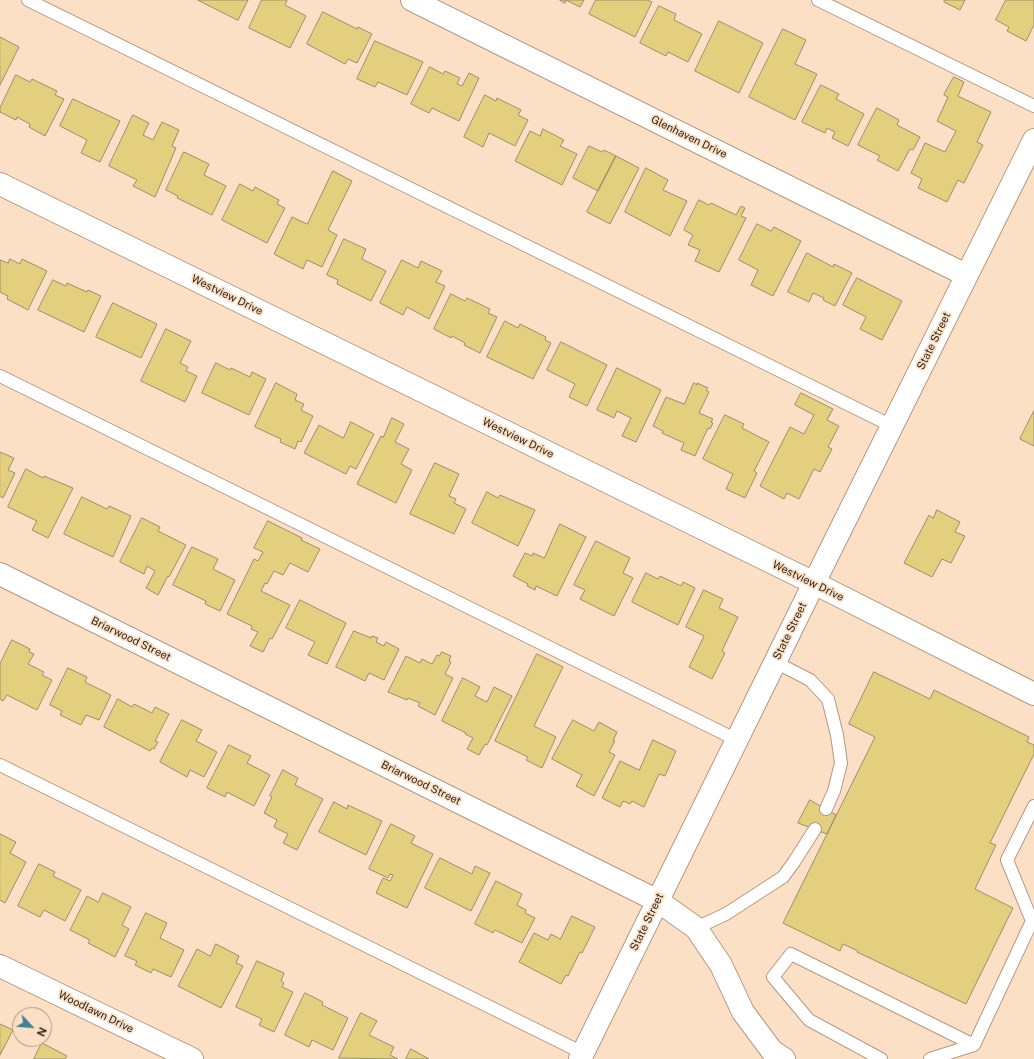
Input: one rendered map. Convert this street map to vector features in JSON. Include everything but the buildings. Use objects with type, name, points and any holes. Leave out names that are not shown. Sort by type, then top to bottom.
[{"type":"street","name":"Glenhaven Drive","points":[[412,0],[966,275]]},
{"type":"street","name":"State Street","points":[[582,1056],[775,662],[1034,140]]},
{"type":"street","name":"Westview Drive","points":[[0,184],[814,583],[1034,694]]},
{"type":"street","name":"Briarwood Street","points":[[0,574],[658,901],[696,928],[721,965],[743,1012],[772,1051],[784,1059]]},
{"type":"street","name":"Woodlawn Drive","points":[[0,966],[192,1059]]},
{"type":"lane","points":[[28,0],[892,426]]},
{"type":"lane","points":[[818,0],[1034,106]]},
{"type":"lane","points":[[0,376],[737,740]]},
{"type":"lane","points":[[775,662],[810,680],[828,699],[837,735],[841,763],[834,790],[826,809]]},
{"type":"lane","points":[[0,765],[582,1056]]},
{"type":"lane","points":[[930,1059],[974,1045],[1032,921],[1007,860],[1034,806]]},
{"type":"lane","points":[[696,928],[726,914],[782,877],[794,862],[815,829]]},
{"type":"lane","points":[[881,1059],[809,1020],[773,977],[791,954],[974,1045]]}]
